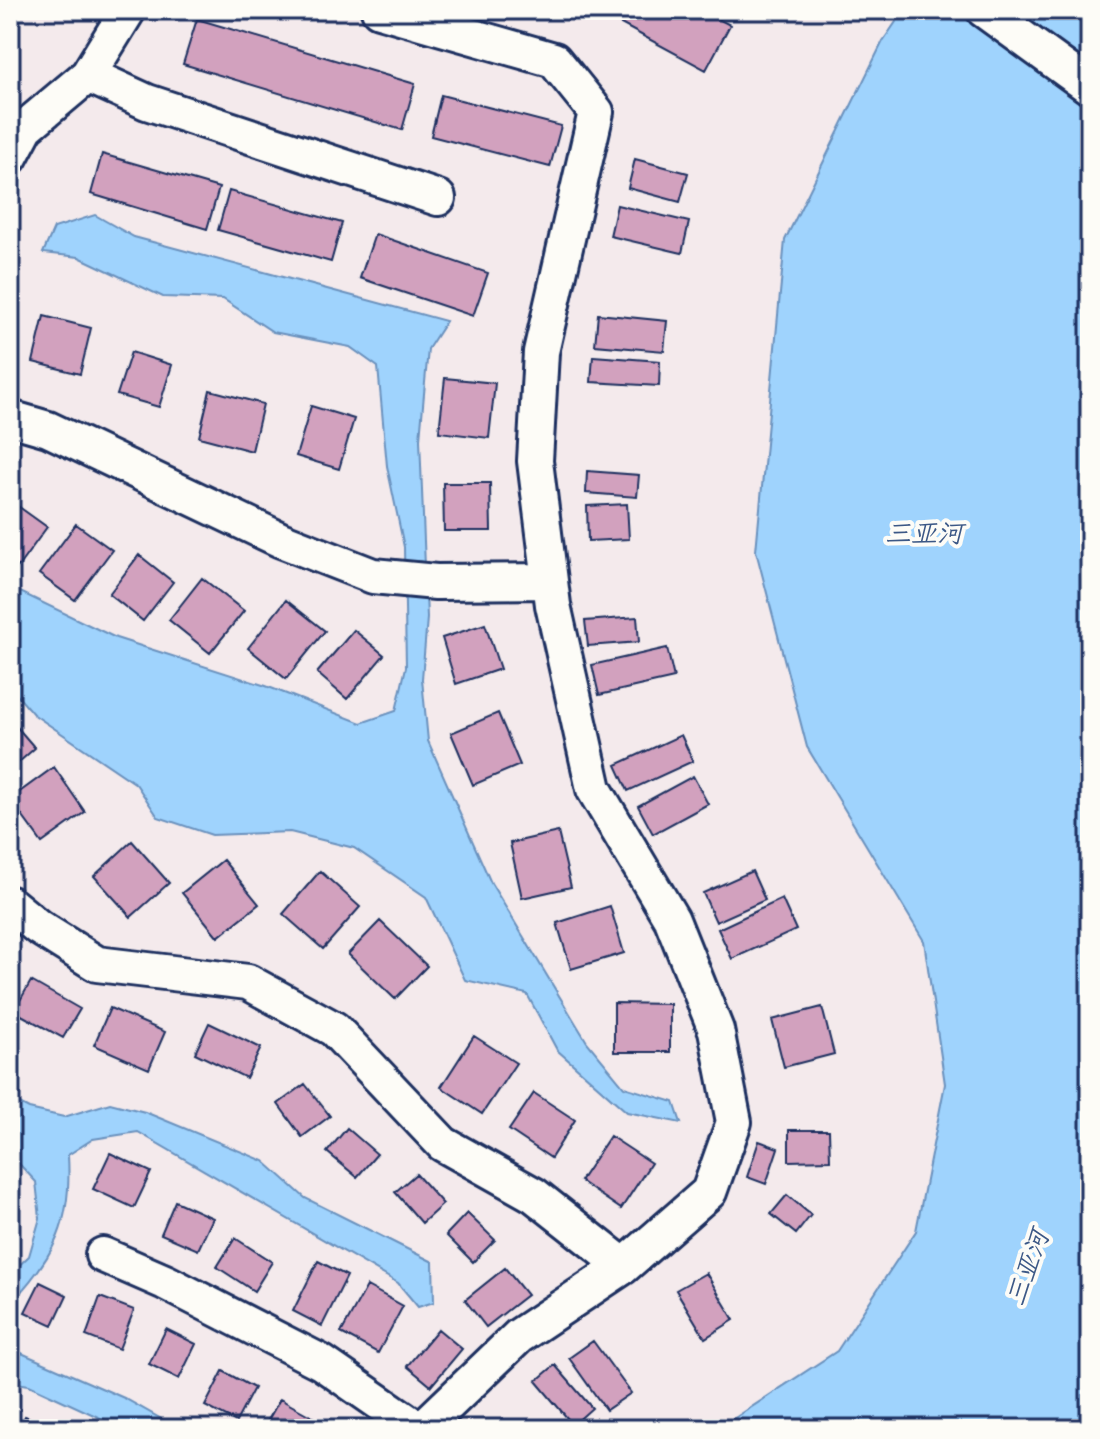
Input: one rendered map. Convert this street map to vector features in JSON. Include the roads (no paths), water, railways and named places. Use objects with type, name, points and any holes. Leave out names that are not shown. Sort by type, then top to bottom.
[{"type":"street","points":[[10,157],[26,127],[88,75],[128,10]]},
{"type":"street","points":[[103,1255],[165,1282],[321,1362],[420,1429],[519,1336],[624,1266],[709,1192],[734,1122],[716,1030],[672,920],[594,789],[549,581],[535,461],[541,352],[596,112],[554,60],[379,10]]},
{"type":"street","points":[[984,10],[1090,87]]},
{"type":"street","points":[[88,75],[147,102],[438,198]]},
{"type":"street","points":[[10,418],[48,429],[281,540],[373,576],[436,582],[549,581]]},
{"type":"street","points":[[10,904],[38,927],[97,964],[248,982],[334,1029],[443,1144],[534,1195],[624,1266]]},
{"type":"water","name":"三亚河","points":[[904,10],[1090,10],[1090,1429],[718,1429],[837,1351],[916,1231],[945,1084],[924,941],[807,747],[756,551],[785,240],[883,41]]},
{"type":"water","points":[[95,215],[134,237],[446,321],[428,349],[420,439],[427,618],[422,679],[428,741],[491,883],[587,1042],[624,1087],[674,1102],[681,1123],[627,1112],[557,1050],[527,994],[465,980],[426,897],[354,848],[290,832],[212,835],[158,817],[136,784],[33,714],[10,687],[10,587],[116,638],[266,686],[361,723],[396,711],[406,667],[404,547],[387,466],[378,367],[350,347],[273,332],[223,299],[163,297],[79,257],[43,253],[54,228]]},
{"type":"water","points":[[10,1099],[29,1109],[64,1117],[110,1103],[145,1112],[264,1161],[305,1198],[433,1262],[434,1302],[418,1307],[398,1283],[138,1132],[93,1139],[68,1155],[67,1200],[58,1236],[39,1269],[10,1304],[10,1274],[29,1256],[40,1218],[36,1182],[10,1154]]},
{"type":"water","points":[[10,1348],[124,1398],[179,1429],[124,1429],[29,1385],[10,1382]]}]
